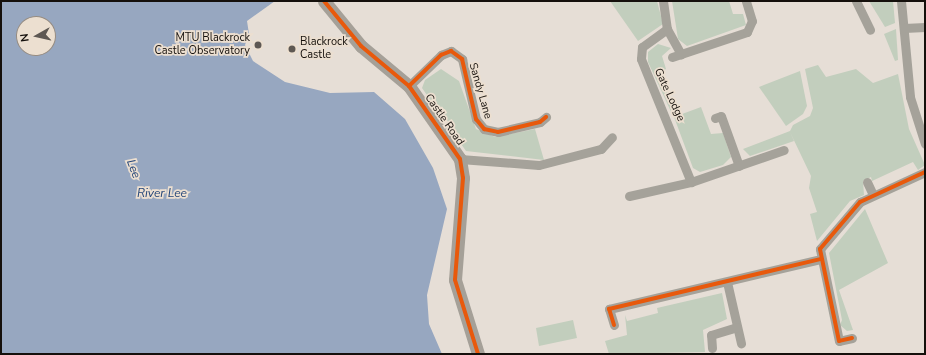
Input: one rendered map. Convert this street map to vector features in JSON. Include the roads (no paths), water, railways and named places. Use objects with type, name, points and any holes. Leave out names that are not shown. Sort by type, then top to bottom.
[{"type":"main road","name":"Castle Road","points":[[324,1],[362,46],[409,86],[460,159],[463,178],[455,280],[478,354]]},
{"type":"street","points":[[663,1],[667,29],[676,56],[750,29],[743,2]]},
{"type":"street","points":[[856,1],[870,30]]},
{"type":"street","points":[[901,1],[910,97],[925,144]]},
{"type":"street","points":[[904,28],[925,28]]},
{"type":"street","name":"Gate Lodge","points":[[667,29],[642,47],[641,59],[691,182]]},
{"type":"street","name":"Sandy Lane","points":[[409,86],[440,55],[451,51],[462,58],[476,119],[484,130],[498,132],[540,122],[546,117]]},
{"type":"street","points":[[715,118],[721,116],[739,166]]},
{"type":"street","points":[[460,159],[539,165],[601,149],[612,137]]},
{"type":"street","points":[[629,196],[691,182],[784,150]]},
{"type":"street","points":[[852,338],[838,341],[820,259],[822,246],[856,205],[873,195],[925,172]]},
{"type":"street","points":[[867,182],[873,195]]},
{"type":"street","points":[[614,325],[609,309],[820,259]]},
{"type":"street","points":[[727,282],[741,343]]},
{"type":"street","points":[[712,348],[711,335],[737,327]]},
{"type":"water","name":"River Lee","points":[[1,1],[275,1],[247,21],[249,34],[245,45],[253,61],[285,82],[330,93],[374,92],[405,119],[433,168],[447,209],[427,295],[429,324],[442,354],[1,354]]},
{"type":"place","name":"MTU Blackrock Castle Observatory","points":[[258,45]]},
{"type":"place","name":"Blackrock Castle","points":[[292,49]]},
{"type":"water label","name":"Lee","points":[[133,169]]}]
